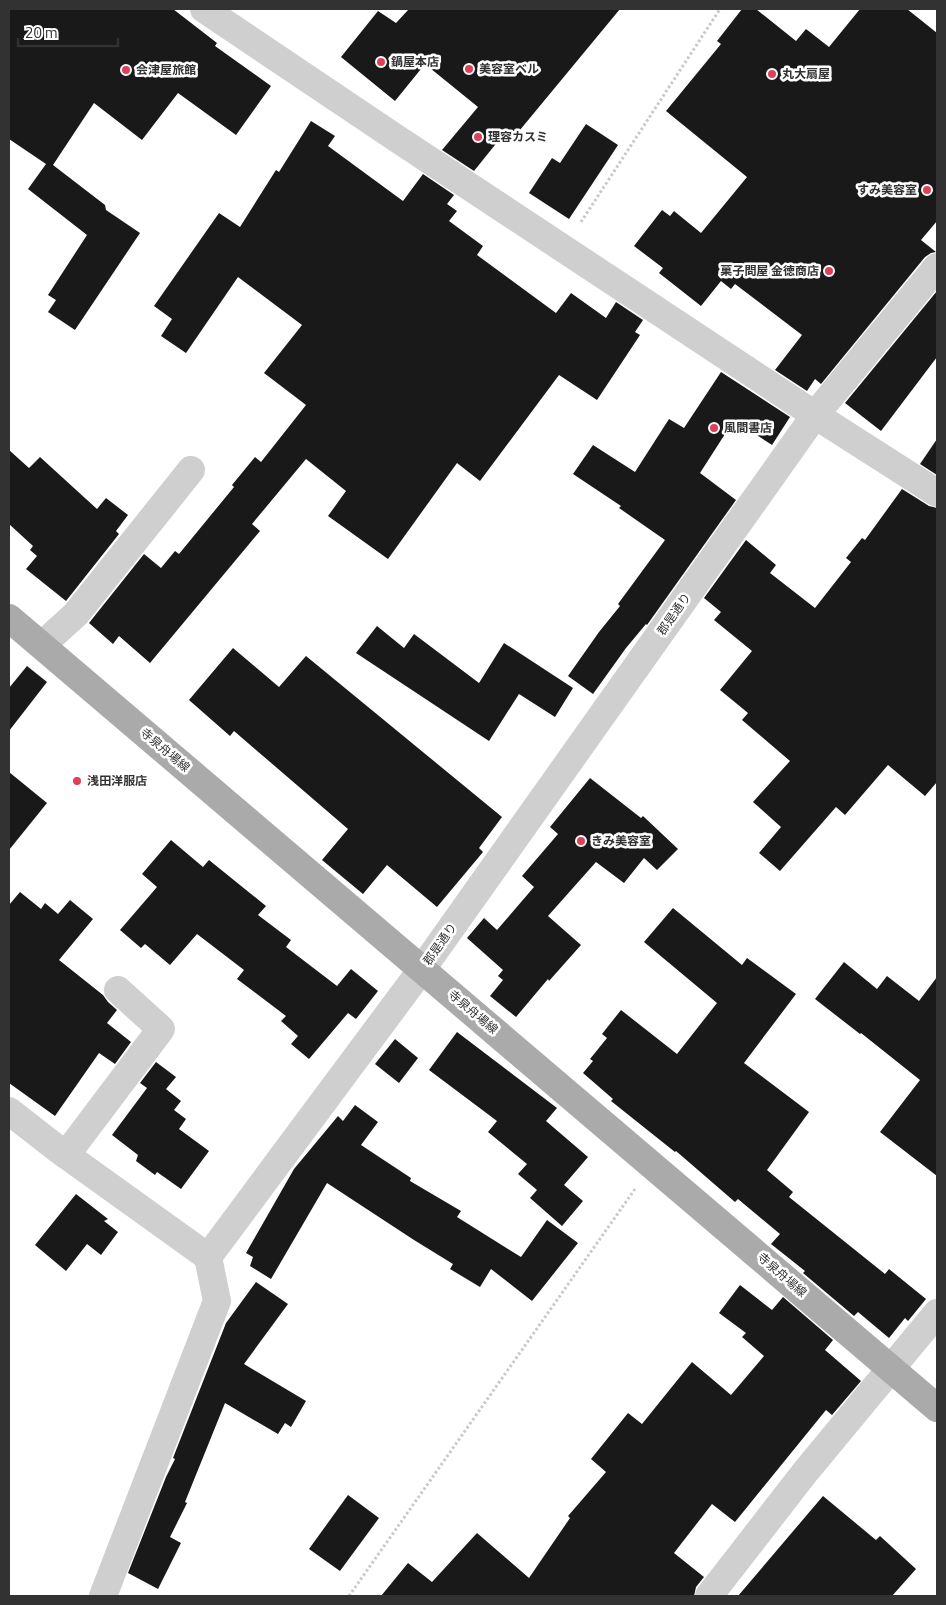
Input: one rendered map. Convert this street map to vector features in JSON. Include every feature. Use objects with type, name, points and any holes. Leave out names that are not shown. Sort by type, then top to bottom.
[{"type":"main road","name":"寺泉舟場線","points":[[9,618],[937,1408]]},
{"type":"street","points":[[204,9],[815,415],[937,492]]},
{"type":"street","name":"郡是通り","points":[[208,1256],[422,969],[815,415],[937,267]]},
{"type":"street","points":[[42,645],[76,614],[191,470]]},
{"type":"street","points":[[66,1155],[161,1029],[118,990]]},
{"type":"street","points":[[9,1111],[66,1155],[208,1256],[217,1301],[103,1596]]},
{"type":"street","points":[[709,1596],[806,1471],[937,1313]]},
{"type":"path","points":[[564,248],[720,9]]},
{"type":"path","points":[[349,1596],[652,1164]]},
{"type":"building","points":[[9,9],[173,9],[217,43],[215,46],[271,86],[236,135],[178,93],[142,140],[94,103],[53,165],[105,205],[106,210],[140,233],[75,330],[48,312],[56,300],[48,295],[87,235],[28,189],[46,164],[9,139]]},
{"type":"building","points":[[409,9],[620,9],[515,136],[507,130],[474,171],[442,150],[478,107],[425,64],[395,101],[341,57],[378,11],[396,23]]},
{"type":"building","points":[[742,9],[756,9],[796,41],[806,29],[829,47],[860,9],[907,9],[937,33],[937,221],[921,240],[936,252],[925,257],[821,384],[815,379],[807,391],[775,370],[802,335],[735,284],[731,289],[721,281],[701,306],[659,273],[663,268],[634,246],[662,210],[670,216],[674,211],[701,233],[747,177],[666,111],[721,44],[717,41]]},
{"type":"building","points":[[311,121],[335,136],[328,146],[403,201],[423,174],[454,195],[447,204],[457,211],[449,221],[483,246],[477,255],[556,313],[571,293],[606,318],[616,302],[643,320],[635,332],[640,335],[597,400],[559,375],[480,481],[457,463],[388,559],[328,516],[346,491],[306,459],[252,524],[260,531],[150,663],[119,636],[113,644],[89,623],[144,554],[161,568],[175,551],[179,554],[234,487],[232,485],[255,457],[261,462],[306,405],[264,373],[302,325],[238,277],[186,353],[161,336],[172,319],[154,306],[219,213],[240,227],[276,170],[279,172]]},
{"type":"building","points":[[586,124],[618,145],[569,219],[529,193],[552,158],[560,163]]},
{"type":"building","points":[[937,291],[937,357],[881,431],[845,403]]},
{"type":"building","points":[[721,372],[790,417],[772,445],[734,420],[700,473],[736,500],[647,625],[626,648],[593,694],[568,676],[620,606],[618,604],[665,540],[619,508],[621,506],[573,474],[593,445],[635,472],[669,419],[684,428]]},
{"type":"building","points":[[937,439],[937,475],[920,464]]},
{"type":"building","points":[[9,450],[29,468],[40,457],[97,509],[106,498],[128,515],[116,531],[119,534],[66,601],[26,569],[37,556],[30,550],[33,546],[9,524]]},
{"type":"building","points":[[902,489],[929,506],[937,508],[937,782],[925,796],[888,765],[845,815],[836,807],[780,871],[759,853],[781,827],[753,802],[790,761],[742,720],[748,713],[720,690],[752,651],[714,620],[721,612],[704,598],[746,540],[776,565],[770,573],[815,608],[851,562],[846,558],[862,538],[865,540]]},
{"type":"building","points":[[377,626],[404,648],[414,634],[479,683],[504,643],[573,688],[555,717],[519,694],[489,741],[356,653]]},
{"type":"building","points":[[233,648],[279,687],[306,656],[502,817],[479,848],[483,852],[437,907],[387,865],[363,894],[322,860],[348,829],[234,731],[230,736],[189,700]]},
{"type":"building","points":[[27,666],[47,682],[9,731],[9,688]]},
{"type":"building","points":[[9,772],[47,803],[9,850]]},
{"type":"building","points":[[590,778],[641,818],[643,816],[678,849],[657,870],[644,858],[624,883],[596,862],[548,916],[581,945],[549,981],[548,979],[516,1017],[490,996],[503,980],[498,976],[503,970],[467,938],[484,918],[497,930],[534,887],[522,876],[558,834],[550,827]]},
{"type":"building","points":[[171,840],[203,867],[209,860],[266,906],[258,915],[291,940],[286,947],[337,986],[351,969],[378,991],[356,1019],[348,1013],[309,1059],[291,1044],[298,1036],[281,1021],[286,1016],[237,979],[244,970],[197,934],[170,965],[145,944],[141,948],[120,930],[157,887],[142,874]]},
{"type":"building","points":[[20,892],[41,909],[45,903],[58,914],[70,900],[93,919],[59,960],[103,995],[117,1010],[107,1023],[131,1042],[115,1064],[99,1053],[55,1116],[9,1083],[9,905]]},
{"type":"building","points":[[673,908],[742,965],[747,958],[796,994],[744,1063],[809,1112],[767,1170],[793,1192],[789,1197],[885,1274],[889,1269],[926,1299],[908,1321],[905,1318],[889,1338],[858,1312],[854,1316],[803,1273],[805,1271],[771,1244],[780,1234],[738,1199],[735,1202],[676,1151],[611,1101],[613,1099],[583,1073],[593,1061],[590,1059],[607,1038],[602,1034],[621,1010],[677,1054],[717,1003],[644,942]]},
{"type":"building","points":[[844,962],[877,989],[887,976],[919,1001],[937,977],[937,1176],[880,1132],[920,1080],[815,999]]},
{"type":"building","points":[[457,1032],[557,1108],[546,1121],[588,1157],[564,1185],[583,1201],[562,1226],[530,1198],[537,1190],[518,1174],[527,1164],[488,1132],[497,1121],[429,1070]]},
{"type":"building","points":[[395,1039],[418,1058],[399,1083],[375,1064]]},
{"type":"building","points":[[156,1062],[176,1077],[166,1089],[181,1101],[174,1110],[186,1119],[179,1129],[209,1151],[181,1189],[157,1172],[155,1175],[136,1161],[138,1155],[112,1135],[147,1088],[140,1083]]},
{"type":"building","points":[[355,1105],[378,1122],[361,1145],[411,1178],[410,1181],[461,1211],[457,1217],[521,1257],[547,1220],[578,1243],[532,1301],[491,1269],[480,1287],[450,1269],[453,1264],[327,1183],[271,1279],[250,1266],[253,1257],[246,1253],[294,1169],[338,1116],[343,1121]]},
{"type":"building","points":[[76,1194],[108,1219],[104,1221],[118,1232],[101,1255],[87,1244],[66,1271],[35,1245]]},
{"type":"building","points":[[256,1282],[288,1304],[244,1364],[306,1401],[291,1427],[285,1423],[278,1434],[225,1403],[185,1502],[187,1503],[170,1537],[181,1543],[158,1589],[128,1573],[175,1459],[173,1458],[226,1323]]},
{"type":"building","points":[[740,1285],[772,1310],[783,1297],[833,1340],[825,1350],[861,1381],[832,1415],[826,1410],[735,1522],[712,1504],[674,1553],[704,1577],[696,1587],[694,1596],[381,1596],[408,1563],[432,1582],[477,1533],[529,1578],[570,1518],[568,1516],[606,1472],[591,1459],[628,1413],[642,1424],[692,1362],[731,1395],[764,1356],[742,1337],[746,1333],[719,1313]]},
{"type":"building","points":[[348,1495],[379,1518],[340,1571],[309,1549]]},
{"type":"building","points":[[823,1496],[876,1540],[880,1536],[916,1569],[892,1596],[738,1596]]},
{"type":"place","name":"鍋屋本店","points":[[381,62]]},
{"type":"place","name":"美容室ベル","points":[[469,69]]},
{"type":"place","name":"会津屋旅館","points":[[126,70]]},
{"type":"place","name":"丸大扇屋","points":[[772,74]]},
{"type":"place","name":"理容カスミ","points":[[478,137]]},
{"type":"place","name":"すみ美容室","points":[[927,190]]},
{"type":"place","name":"菓子問屋 金徳商店","points":[[829,271]]},
{"type":"place","name":"風間書店","points":[[714,428]]},
{"type":"place","name":"浅田洋服店","points":[[77,781]]},
{"type":"place","name":"きみ美容室","points":[[581,841]]}]
